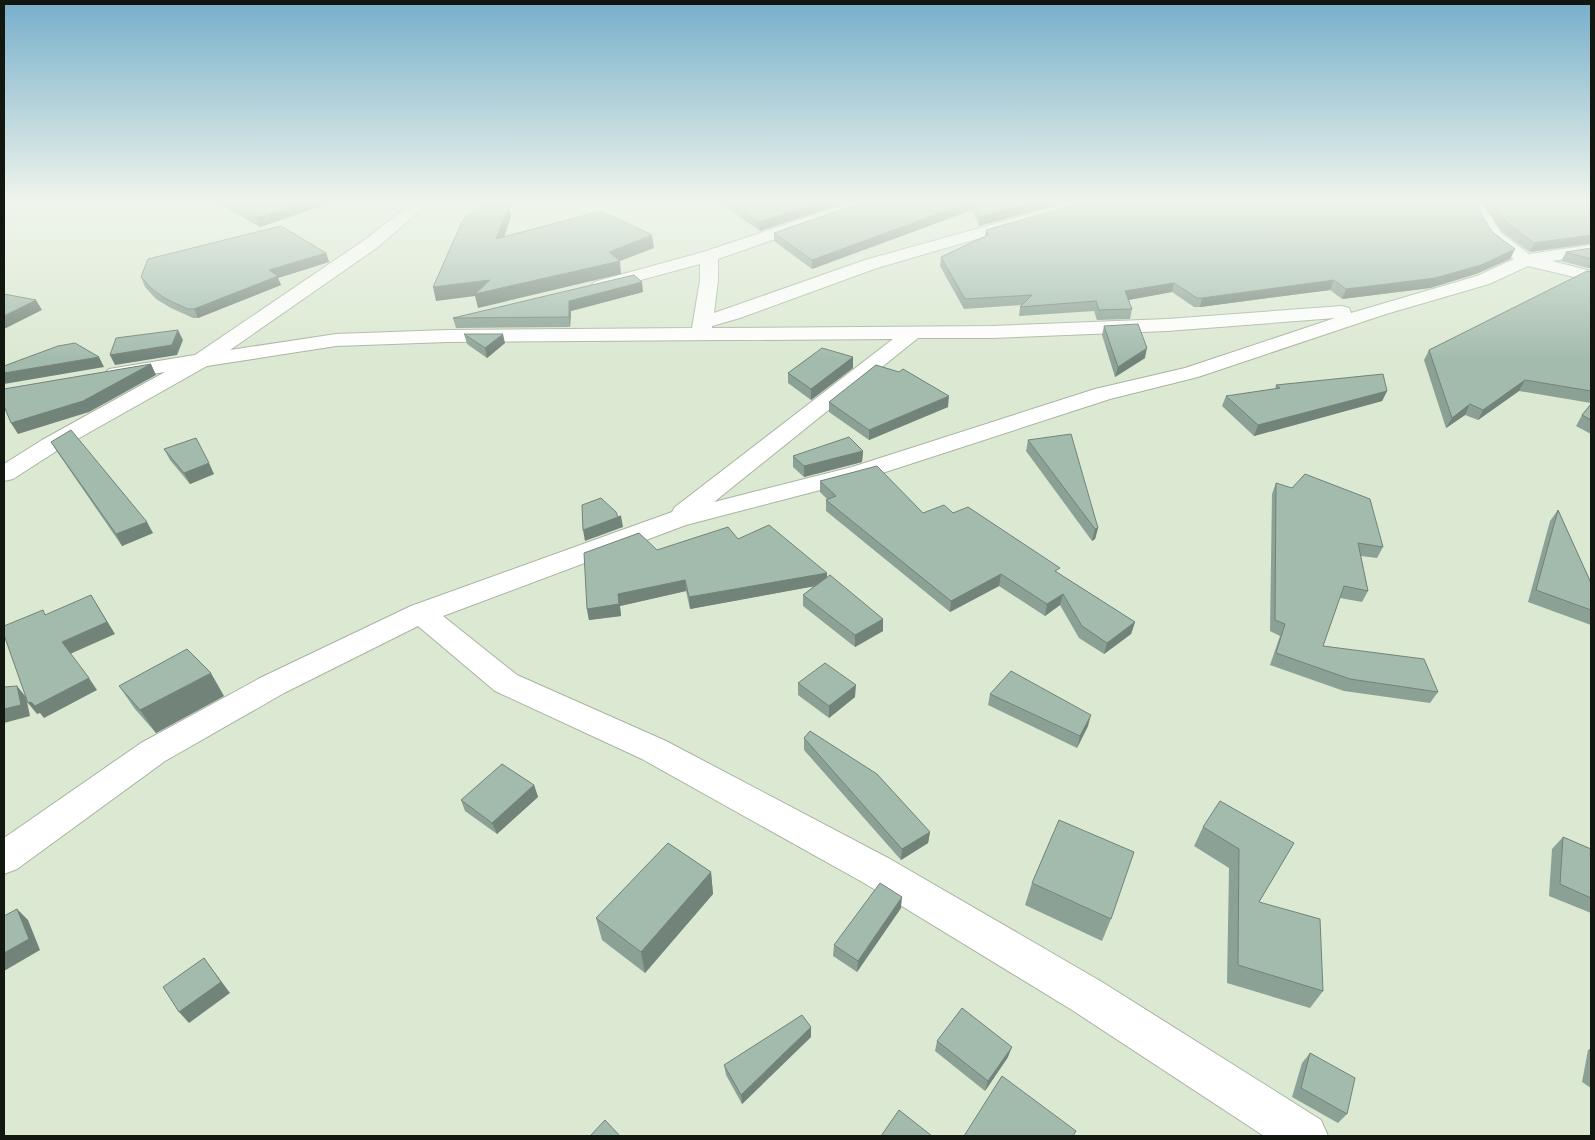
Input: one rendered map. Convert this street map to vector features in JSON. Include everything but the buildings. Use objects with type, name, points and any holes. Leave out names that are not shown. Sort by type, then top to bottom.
[{"type":"street","points":[[4,474],[205,358],[356,254]]},
{"type":"street","points":[[580,292],[714,254]]},
{"type":"street","points":[[702,328],[742,311],[871,264],[905,254]]},
{"type":"street","points":[[1518,254],[1526,260],[1591,276]]},
{"type":"street","points":[[4,858],[153,752],[273,685],[421,614],[677,519],[862,472],[1103,394],[1191,373],[1379,310],[1456,290],[1526,260],[1564,254]]},
{"type":"street","points":[[702,328],[710,280],[709,256]]},
{"type":"street","points":[[336,340],[702,328],[913,333],[1167,326],[1379,310]]},
{"type":"street","points":[[99,376],[460,319]]},
{"type":"street","points":[[677,519],[913,333]]},
{"type":"street","points":[[421,614],[506,683],[654,750],[877,871],[1087,996],[1305,1136]]}]
